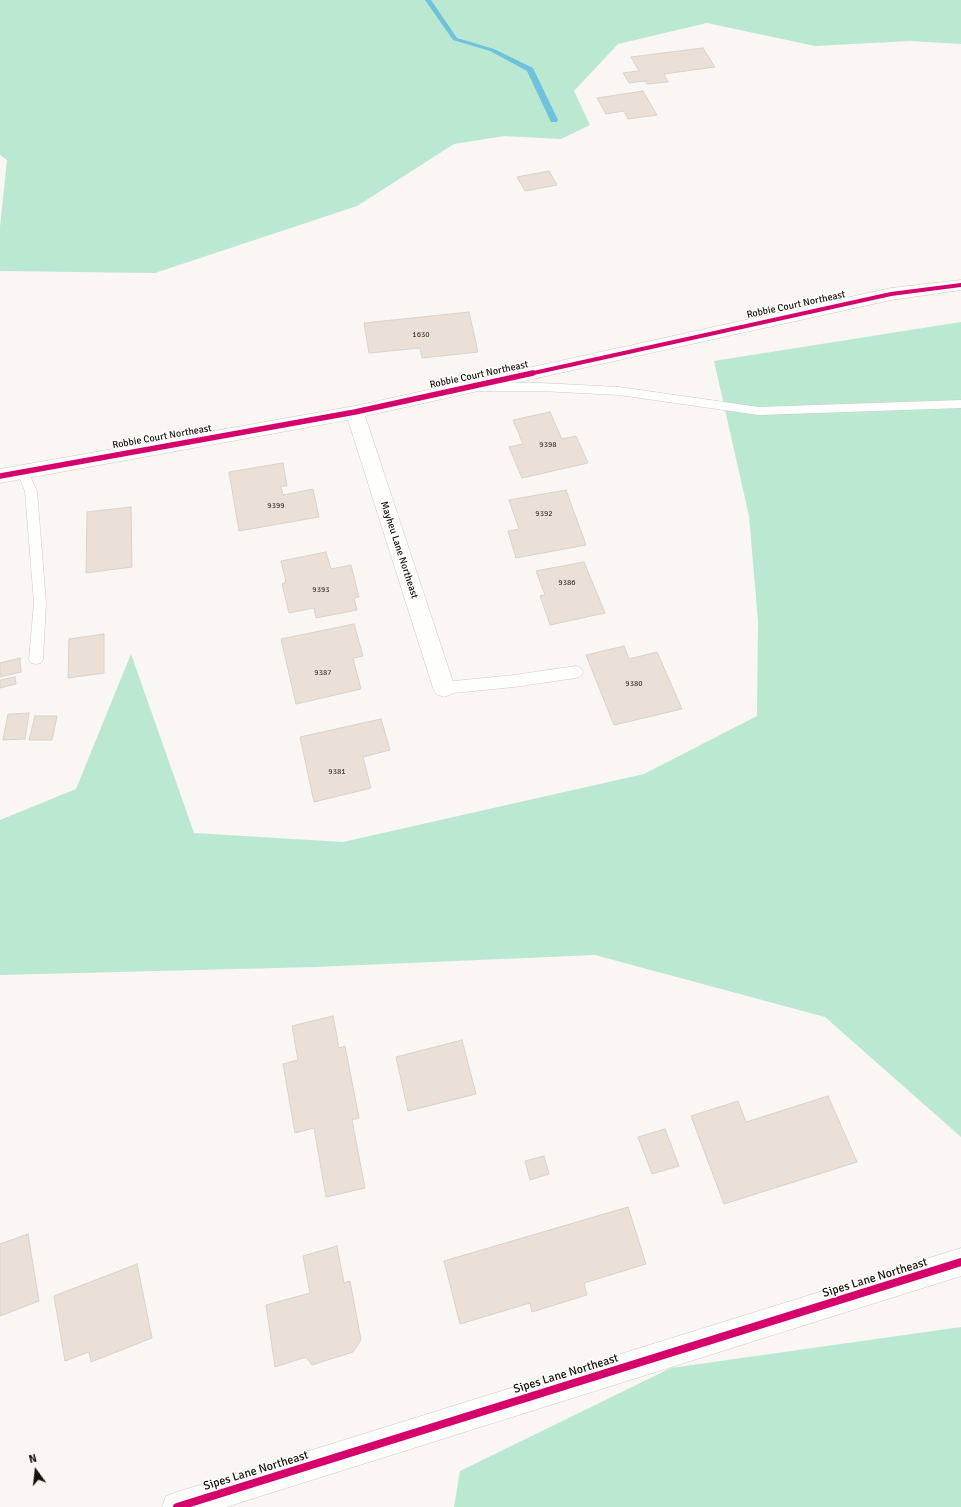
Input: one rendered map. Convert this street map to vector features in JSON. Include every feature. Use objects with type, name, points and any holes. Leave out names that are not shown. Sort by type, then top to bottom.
[{"type":"street","name":"Robbie Court Northeast","points":[[0,476],[355,412],[891,294],[961,285]]},
{"type":"street","name":"Mayheu Lane Northeast","points":[[355,412],[444,688]]},
{"type":"street","name":"Sipes Lane Northeast","points":[[177,1507],[961,1262]]},
{"type":"lane","points":[[471,387],[541,387],[619,391],[759,411],[961,404]]},
{"type":"lane","points":[[23,472],[31,491],[40,603],[36,658]]},
{"type":"lane","points":[[444,688],[514,681],[576,672]]},
{"type":"green space","points":[[0,0],[961,0],[961,44],[910,41],[815,46],[707,23],[618,44],[574,91],[590,125],[561,139],[504,136],[454,144],[357,206],[155,273],[0,271],[0,227],[7,160],[0,155]]},
{"type":"green space","points":[[961,322],[961,1137],[825,1017],[595,955],[315,967],[0,975],[0,820],[76,789],[131,654],[194,833],[343,842],[644,774],[757,716],[758,621],[749,516],[714,361]]},
{"type":"green space","points":[[961,1327],[961,1507],[454,1507],[460,1471],[671,1368]]},
{"type":"building","points":[[703,48],[715,67],[664,74],[668,82],[647,84],[645,81],[629,83],[623,73],[639,71],[631,57]]},
{"type":"building","points":[[643,91],[657,115],[628,119],[624,111],[606,114],[597,98]]},
{"type":"building","points":[[549,171],[557,185],[525,191],[517,177]]},
{"type":"building","points":[[469,312],[478,352],[422,358],[420,348],[369,353],[364,323]]},
{"type":"building","points":[[550,412],[562,439],[576,436],[588,463],[522,478],[509,447],[523,444],[513,420]]},
{"type":"building","points":[[283,463],[287,486],[281,486],[283,495],[313,489],[319,517],[239,531],[229,472]]},
{"type":"building","points":[[566,490],[586,545],[516,558],[508,531],[519,529],[509,500]]},
{"type":"building","points":[[131,507],[132,567],[86,573],[87,512]]},
{"type":"building","points":[[326,552],[331,569],[351,565],[359,597],[354,598],[357,610],[316,618],[314,608],[289,613],[282,584],[286,582],[281,561]]},
{"type":"building","points":[[584,562],[605,613],[550,625],[540,596],[545,595],[536,571]]},
{"type":"building","points":[[354,624],[363,656],[353,658],[361,689],[296,704],[281,639]]},
{"type":"building","points":[[104,634],[104,673],[68,678],[69,639]]},
{"type":"building","points":[[624,646],[629,659],[657,652],[682,709],[614,725],[586,655]]},
{"type":"building","points":[[20,658],[21,672],[0,677],[0,663]]},
{"type":"building","points":[[15,677],[16,684],[0,688],[0,680]]},
{"type":"building","points":[[29,713],[25,739],[3,740],[8,714]]},
{"type":"building","points":[[35,716],[57,716],[52,740],[29,740]]},
{"type":"building","points":[[381,719],[390,750],[363,757],[371,788],[314,802],[300,737]]},
{"type":"building","points":[[333,1016],[339,1048],[345,1046],[359,1118],[352,1120],[365,1188],[326,1197],[314,1128],[295,1133],[283,1064],[298,1060],[292,1026]]},
{"type":"building","points":[[462,1040],[476,1094],[408,1111],[396,1057]]},
{"type":"building","points":[[828,1096],[857,1162],[724,1204],[691,1116],[738,1101],[746,1122]]},
{"type":"building","points":[[665,1129],[679,1166],[652,1174],[638,1137]]},
{"type":"building","points":[[544,1156],[549,1174],[530,1180],[525,1161]]},
{"type":"building","points":[[628,1207],[646,1264],[584,1283],[587,1295],[532,1312],[530,1303],[460,1324],[444,1261]]},
{"type":"building","points":[[28,1234],[39,1301],[0,1316],[0,1244]]},
{"type":"building","points":[[337,1246],[344,1283],[350,1281],[361,1340],[353,1352],[312,1365],[306,1357],[275,1367],[266,1305],[310,1293],[303,1256]]},
{"type":"building","points":[[137,1264],[152,1338],[91,1362],[89,1352],[65,1361],[54,1296]]},
{"type":"waterway","points":[[428,0],[455,39],[492,50],[530,70],[554,120]]},
{"type":"cycle path","points":[[0,476],[355,412],[891,294],[961,285]]},
{"type":"cycle path","points":[[177,1507],[961,1262]]}]
